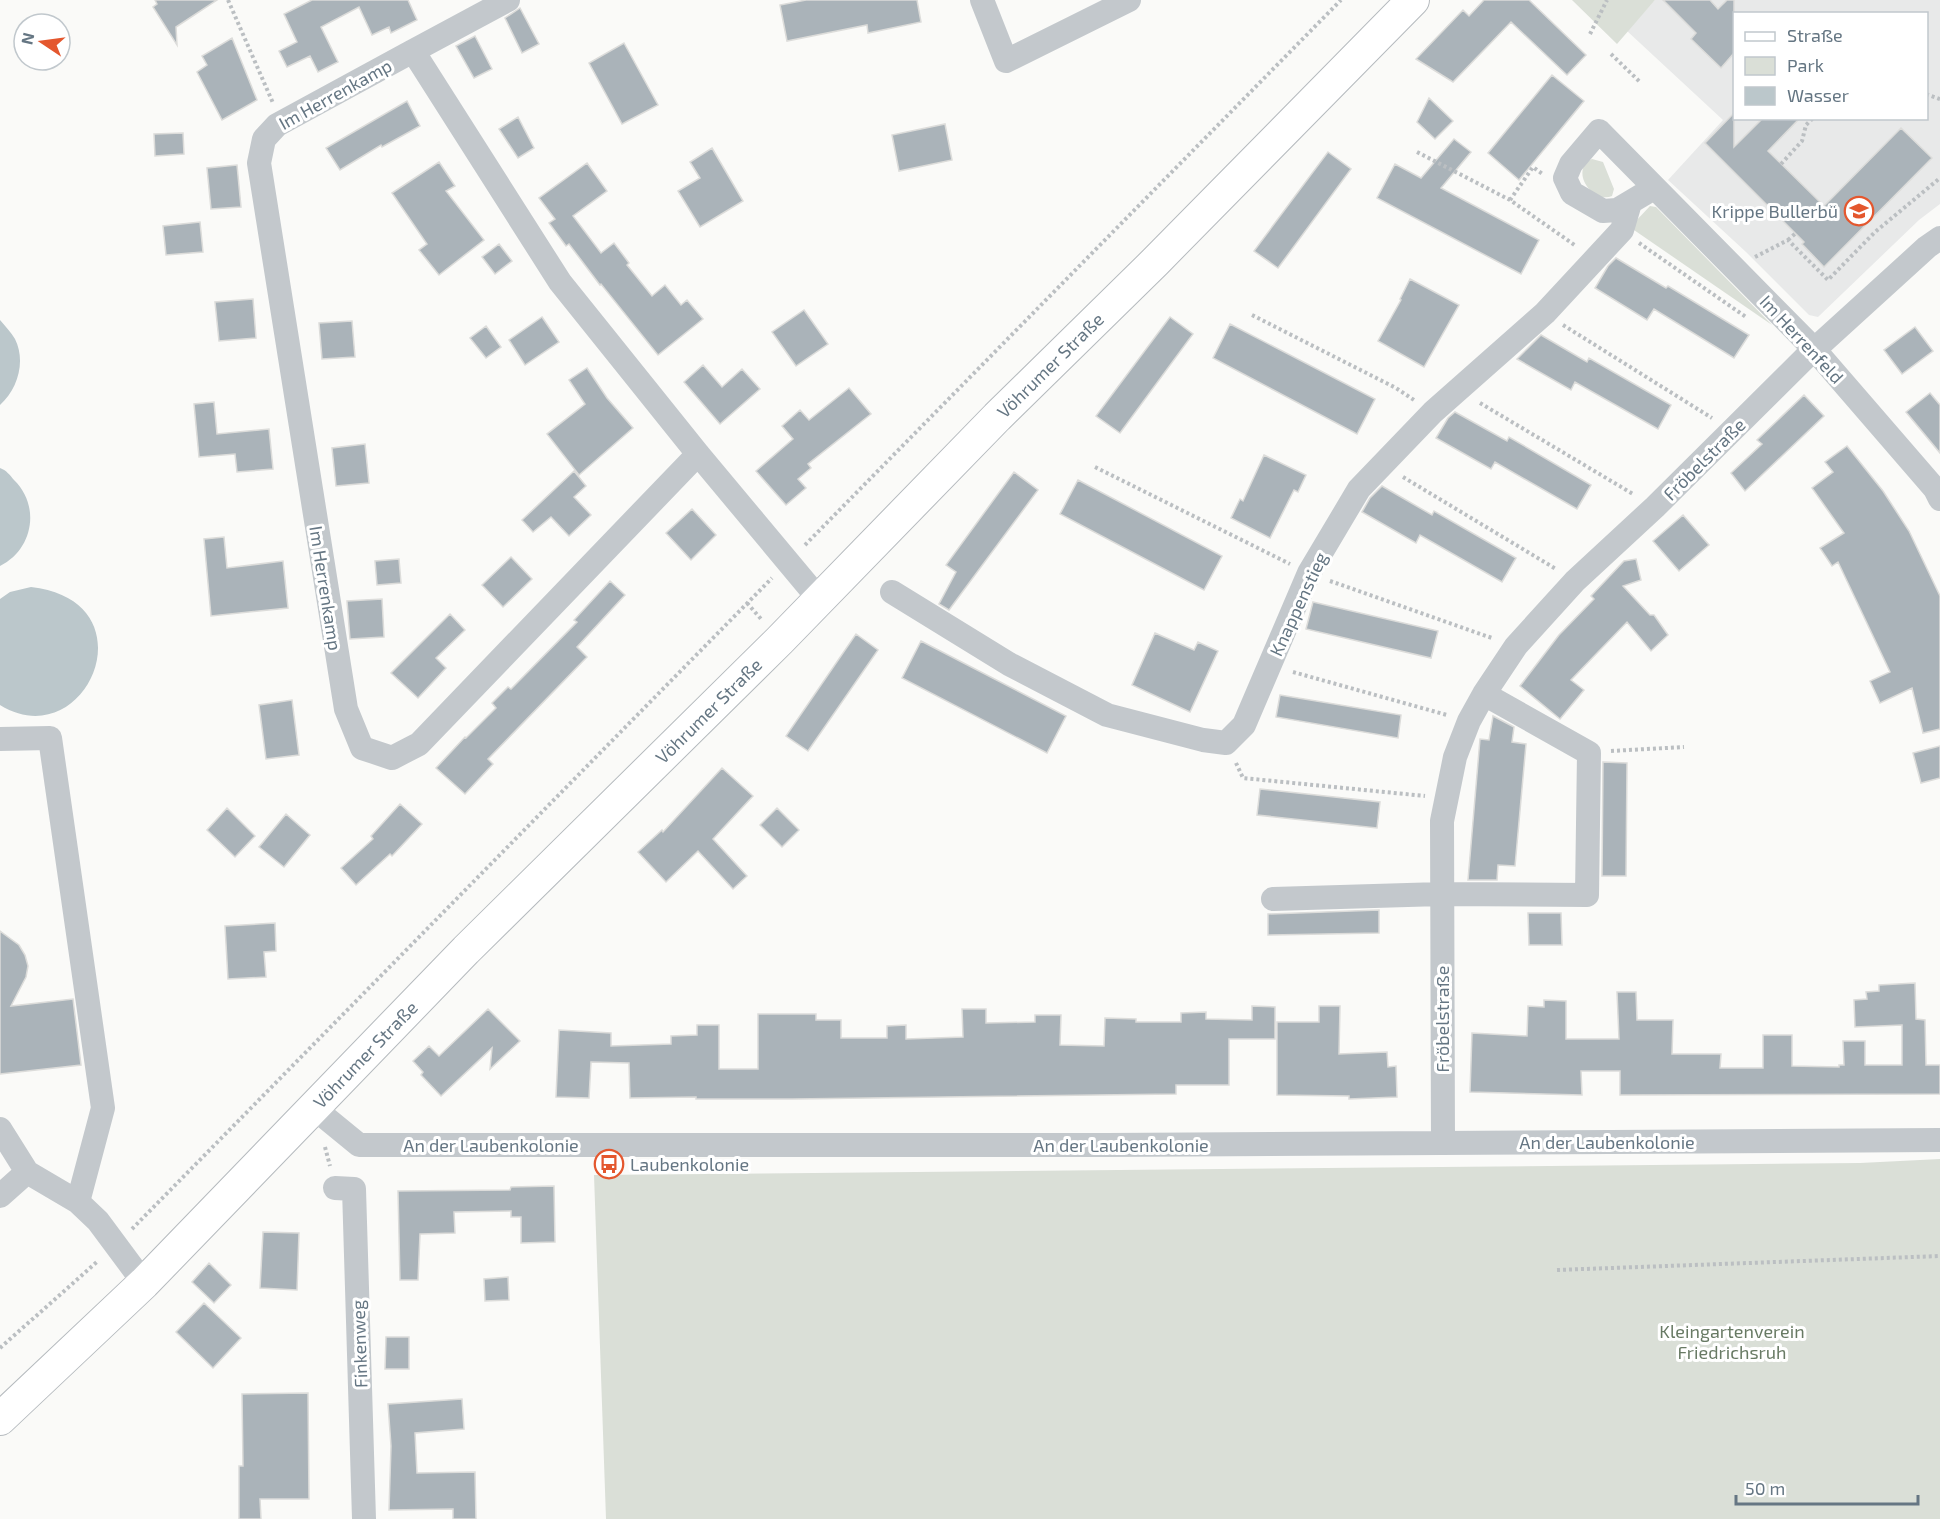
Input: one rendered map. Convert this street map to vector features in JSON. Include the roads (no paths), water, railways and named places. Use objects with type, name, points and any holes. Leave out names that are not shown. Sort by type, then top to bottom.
[{"type":"main road","name":"Vöhrumer Straße","points":[[0,1419],[144,1283],[315,1109],[466,950],[780,640],[1413,0]]},
{"type":"street","name":"Im Herrenkamp","points":[[508,0],[282,123],[264,139],[259,163],[346,709],[362,748],[392,758],[419,744],[698,454]]},
{"type":"street","points":[[982,0],[1006,61],[1129,0]]},
{"type":"street","name":"Im Herrenkamp","points":[[413,51],[560,282],[698,454],[819,599]]},
{"type":"street","name":"Im Herrenfeld","points":[[1630,203],[1617,210],[1603,211],[1572,193],[1564,178],[1571,164],[1599,131],[1814,349],[1935,489],[1940,499]]},
{"type":"street","points":[[1630,203],[1654,188]]},
{"type":"street","name":"Knappenstieg","points":[[892,592],[1009,664],[1107,715],[1203,740],[1226,743],[1244,725],[1309,573],[1359,489],[1433,412],[1545,313],[1622,230],[1630,203]]},
{"type":"street","name":"Fröbelstraße","points":[[1443,1143],[1442,821],[1455,757],[1469,721],[1516,646],[1575,581],[1655,507],[1814,349],[1927,247],[1940,238]]},
{"type":"street","points":[[1273,899],[1441,894],[1587,895],[1589,753],[1484,694]]},
{"type":"street","points":[[0,739],[50,738],[103,1108],[78,1202]]},
{"type":"street","name":"An der Laubenkolonie","points":[[315,1109],[359,1145],[1940,1140]]},
{"type":"street","points":[[0,1129],[27,1172],[78,1202],[98,1221],[144,1283]]},
{"type":"street","points":[[0,1196],[27,1172]]},
{"type":"street","name":"Finkenweg","points":[[335,1188],[354,1189],[364,1519]]},
{"type":"water","points":[[0,320],[15,339],[20,365],[16,383],[0,405]]},
{"type":"water","points":[[0,468],[8,473],[23,491],[30,514],[26,539],[11,559],[0,566]]},
{"type":"water","points":[[31,587],[69,598],[90,619],[98,644],[94,671],[80,695],[58,711],[31,716],[0,705],[0,599],[10,592]]},
{"type":"place","name":"Krippe Bullerbü","points":[[1859,211]]},
{"type":"place","name":"Laubenkolonie","points":[[609,1164]]},
{"type":"park label","name":"Kleingartenverein Friedrichsruh","points":[[1732,1341]]}]
